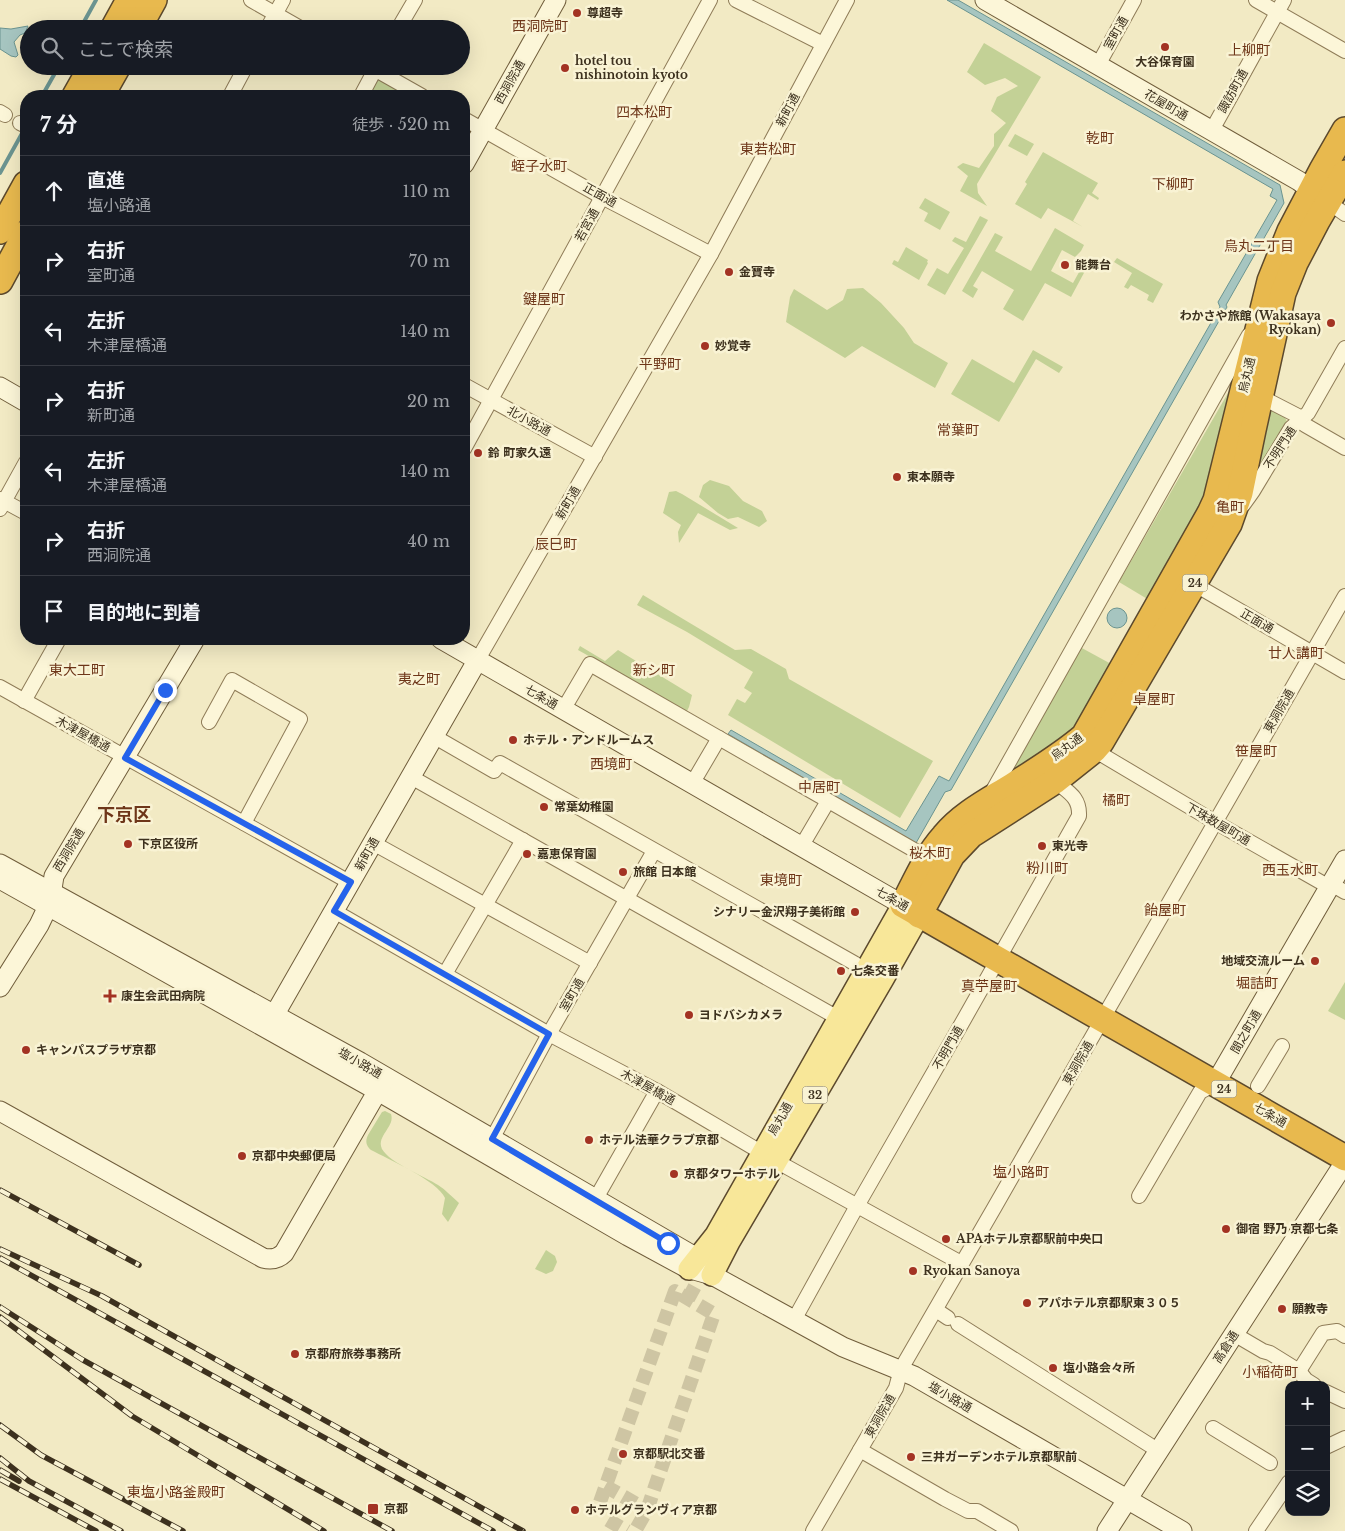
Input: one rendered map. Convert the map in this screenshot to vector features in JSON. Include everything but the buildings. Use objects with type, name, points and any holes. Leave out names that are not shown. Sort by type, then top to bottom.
[{"type":"highway","points":[[118,20],[129,0]]},
{"type":"highway","points":[[143,20],[154,0]]},
{"type":"highway","points":[[78,90],[87,75]]},
{"type":"highway","points":[[104,90],[113,75]]},
{"type":"highway","name":"烏丸通","points":[[911,910],[952,855],[971,835],[1055,781],[1084,747],[1084,736],[1185,579],[1229,524],[1240,493],[1261,314],[1270,281],[1290,230],[1328,202],[1345,130]]},
{"type":"highway","name":"烏丸通","points":[[1185,579],[1216,500],[1251,399],[1283,293],[1295,262],[1345,173]]},
{"type":"highway","points":[[0,231],[20,195]]},
{"type":"highway","points":[[0,281],[20,244]]},
{"type":"highway","name":"烏丸通","points":[[911,910],[928,858],[944,836],[964,816],[1015,784],[1084,747]]},
{"type":"highway","name":"七条通","points":[[911,910],[1345,1158]]},
{"type":"main road","name":"烏丸通","points":[[712,1275],[838,1018],[865,971],[911,910]]},
{"type":"main road","name":"烏丸通","points":[[693,1264],[716,1235],[769,1157],[878,987],[911,910]]},
{"type":"street","points":[[251,0],[286,20]]},
{"type":"street","points":[[272,20],[283,0]]},
{"type":"street","points":[[403,20],[414,0]]},
{"type":"street","name":"西洞院通","points":[[470,153],[556,0]]},
{"type":"street","name":"若宮通","points":[[470,438],[710,0]]},
{"type":"street","points":[[736,0],[823,44]]},
{"type":"street","name":"新町通","points":[[270,1021],[711,254],[847,0]]},
{"type":"street","name":"室町通","points":[[1098,65],[1134,0]]},
{"type":"street","points":[[1256,0],[1280,6],[1345,51]]},
{"type":"street","name":"花屋町通","points":[[996,3],[1098,65],[1299,181],[1328,202]]},
{"type":"street","name":"諏訪町通","points":[[1212,130],[1280,6]]},
{"type":"street","points":[[233,90],[241,75]]},
{"type":"street","points":[[364,90],[371,75]]},
{"type":"street","points":[[386,75],[412,90]]},
{"type":"street","name":"正面通","points":[[470,122],[602,197],[711,254]]},
{"type":"street","points":[[987,801],[1261,314]]},
{"type":"street","name":"不明門通","points":[[1229,524],[1253,492],[1291,428],[1308,413],[1345,348]]},
{"type":"street","points":[[0,387],[20,399]]},
{"type":"street","name":"北小路通","points":[[470,388],[595,457]]},
{"type":"street","points":[[1251,399],[1268,401],[1302,418],[1305,426],[1345,448]]},
{"type":"street","points":[[20,472],[1,503],[20,511]]},
{"type":"street","name":"正面通","points":[[1185,579],[1345,672]]},
{"type":"street","name":"東洞院通","points":[[813,1531],[896,1388],[901,1370],[961,1263],[1103,1020],[1345,596]]},
{"type":"street","points":[[24,701],[56,645]]},
{"type":"street","name":"西洞院通","points":[[0,987],[39,925],[50,899],[54,876],[191,645]]},
{"type":"street","name":"七条通","points":[[451,645],[911,910]]},
{"type":"street","points":[[562,710],[590,664],[928,858]]},
{"type":"street","points":[[209,722],[232,680],[300,720],[244,823]]},
{"type":"street","name":"木津屋橋通","points":[[0,687],[351,882]]},
{"type":"street","points":[[435,737],[494,771],[500,763],[854,963],[865,971]]},
{"type":"street","points":[[692,784],[719,738]]},
{"type":"street","name":"下珠数屋町通","points":[[1084,747],[1324,884],[1338,888]]},
{"type":"street","points":[[411,777],[838,1018]]},
{"type":"street","name":"不明門通","points":[[794,1320],[1079,816],[1080,805],[1055,781]]},
{"type":"street","points":[[802,847],[828,801]]},
{"type":"street","points":[[446,974],[523,840]]},
{"type":"street","points":[[373,843],[590,963]]},
{"type":"street","name":"室町通","points":[[492,1139],[549,1034],[654,851]]},
{"type":"street","name":"間之町通","points":[[1140,1196],[1200,1092],[1216,1084],[1338,888],[1345,860]]},
{"type":"street","name":"塩小路通","points":[[0,864],[47,890],[50,899]]},
{"type":"street","name":"塩小路通","points":[[0,879],[50,899],[382,1084],[628,1236],[693,1264]]},
{"type":"street","name":"木津屋橋通","points":[[334,911],[549,1034],[657,1091],[769,1157],[961,1263]]},
{"type":"street","points":[[1258,1086],[1282,1046]]},
{"type":"street","points":[[0,1111],[263,1258],[270,1259],[279,1257],[284,1252],[382,1084]]},
{"type":"street","name":"塩小路通","points":[[382,1084],[492,1139],[595,1200],[712,1275],[843,1347],[901,1370],[1182,1531]]},
{"type":"street","points":[[595,1200],[657,1091]]},
{"type":"street","name":"高倉通","points":[[1107,1531],[1345,1162]]},
{"type":"street","points":[[936,1310],[1159,1450]]},
{"type":"street","points":[[1299,1371],[1323,1333],[1337,1331],[1345,1336]]},
{"type":"street","points":[[1234,1334],[1299,1371],[1308,1381]]},
{"type":"street","points":[[1330,1394],[1345,1401]]},
{"type":"street","points":[[1213,1428],[1270,1464]]},
{"type":"street","points":[[1330,1445],[1345,1438]]},
{"type":"street","points":[[860,1450],[945,1499],[968,1511],[977,1511],[1011,1531]]},
{"type":"street","points":[[1256,1531],[1285,1488]]},
{"type":"green space","points":[[984,43],[1041,77],[977,184],[978,193],[987,206],[960,191],[968,176],[957,167],[963,163],[979,168],[994,146],[994,134],[1006,123],[991,111],[997,97],[1018,86],[1005,78],[985,85],[967,72]]},
{"type":"green space","points":[[377,77],[400,90],[369,90]]},
{"type":"green space","points":[[1015,134],[1034,144],[1027,156],[1008,146]]},
{"type":"green space","points":[[1043,152],[1098,183],[1092,193],[1099,198],[1098,200],[1088,194],[1073,221],[1083,227],[1048,208],[1041,219],[1015,204],[1027,184],[1025,182]]},
{"type":"green space","points":[[925,198],[950,212],[940,230],[924,221],[928,213],[919,208]]},
{"type":"green space","points":[[980,216],[988,220],[945,295],[927,285],[937,268],[948,274],[964,248],[952,241],[955,237],[966,242]]},
{"type":"green space","points":[[1055,228],[1084,245],[1075,257],[1062,250],[1051,271],[1073,283],[1083,265],[1092,258],[1071,297],[1045,283],[1023,321],[1003,309],[1014,290],[982,271],[973,286],[978,289],[973,298],[962,291],[995,233],[1003,237],[995,251],[1031,271]]},
{"type":"green space","points":[[906,247],[928,260],[919,280],[892,264],[894,260],[898,262]]},
{"type":"green space","points":[[1117,258],[1163,284],[1153,303],[1147,300],[1149,295],[1131,285],[1128,289],[1124,287],[1132,273],[1114,262]]},
{"type":"green space","points":[[863,288],[881,303],[904,328],[914,343],[948,363],[935,388],[862,346],[845,358],[786,322],[790,297],[794,289],[827,310],[843,300],[847,289]]},
{"type":"green space","points":[[1033,350],[1063,367],[1059,373],[1036,359],[999,422],[951,394],[972,359],[1014,383]]},
{"type":"green space","points":[[1232,386],[1204,503],[1149,600],[1119,582]]},
{"type":"green space","points":[[1270,408],[1284,417],[1287,426],[1254,482]]},
{"type":"green space","points":[[710,480],[729,486],[743,501],[762,511],[767,521],[759,527],[738,517],[728,519],[718,513],[699,497],[703,485]]},
{"type":"green space","points":[[676,491],[738,528],[730,530],[698,513],[679,543],[678,532],[681,525],[663,513],[669,492]]},
{"type":"green space","points":[[643,595],[735,650],[751,649],[786,669],[789,679],[933,761],[900,818],[728,715],[737,699],[745,703],[752,693],[744,688],[753,672],[687,632],[637,605]]},
{"type":"green space","points":[[580,646],[605,661],[618,650],[692,695],[687,711],[578,650]]},
{"type":"green space","points":[[1080,647],[1113,665],[1073,733],[1015,772],[1012,765]]},
{"type":"green space","points":[[1345,982],[1345,1020],[1328,1011]]},
{"type":"green space","points":[[385,1111],[391,1114],[392,1118],[382,1138],[381,1146],[389,1157],[441,1187],[459,1203],[448,1222],[442,1214],[445,1198],[441,1191],[423,1178],[368,1147],[366,1141],[368,1135],[382,1112]]},
{"type":"green space","points":[[546,1250],[555,1256],[557,1262],[553,1271],[546,1274],[535,1269]]},
{"type":"water","points":[[947,0],[958,0],[1280,185],[1284,203],[1226,305],[1227,307],[951,790],[945,792],[916,843],[728,734],[731,730],[906,831],[939,776],[949,781],[1220,307],[1218,302],[1277,200],[1270,196],[1273,189]]},
{"type":"water","points":[[20,27],[20,35],[14,42],[18,55],[16,57],[0,49],[0,28]]},
{"type":"water","points":[[1117,608],[1124,611],[1127,618],[1124,625],[1117,628],[1110,625],[1107,618],[1110,611]]},
{"type":"waterway","points":[[85,20],[96,0]]},
{"type":"waterway","points":[[45,90],[54,75]]},
{"type":"waterway","points":[[0,173],[20,137]]},
{"type":"tunnel","points":[[688,1299],[706,1266]]},
{"type":"tunnel","points":[[600,1502],[675,1291],[714,1314],[647,1510],[635,1531]]},
{"type":"tunnel","points":[[605,1486],[647,1510]]},
{"type":"tunnel","points":[[608,1520],[627,1531]]},
{"type":"railway","points":[[0,1190],[139,1265]]},
{"type":"railway","points":[[0,1249],[102,1296],[523,1531]]},
{"type":"railway","points":[[0,1258],[493,1531]]},
{"type":"railway","points":[[0,1307],[83,1360],[392,1531]]},
{"type":"railway","points":[[0,1317],[132,1416],[324,1531]]},
{"type":"railway","points":[[0,1425],[41,1455],[183,1531]]},
{"type":"railway","points":[[0,1458],[29,1481],[121,1531]]},
{"type":"railway","points":[[0,1470],[19,1481]]},
{"type":"railway","points":[[0,1479],[96,1531]]},
{"type":"place","name":"尊超寺","points":[[577,13]]},
{"type":"place","name":"大谷保育園","points":[[1165,47]]},
{"type":"place","name":"hotel tou nishinotoin kyoto","points":[[565,68]]},
{"type":"place","name":"能舞台","points":[[1065,265]]},
{"type":"place","name":"金寶寺","points":[[729,272]]},
{"type":"place","name":"わかさや旅館 (Wakasaya Ryokan)","points":[[1331,323]]},
{"type":"place","name":"妙覚寺","points":[[705,346]]},
{"type":"place","name":"鈴 町家久遠","points":[[478,453]]},
{"type":"place","name":"東本願寺","points":[[897,477]]},
{"type":"place","name":"ホテル・アンドルームス","points":[[513,740]]},
{"type":"place","name":"常葉幼稚園","points":[[544,807]]},
{"type":"place","name":"下京区役所","points":[[128,844]]},
{"type":"place","name":"東光寺","points":[[1042,846]]},
{"type":"place","name":"嘉恵保育園","points":[[527,854]]},
{"type":"place","name":"旅館 日本館","points":[[623,872]]},
{"type":"place","name":"シナリー金沢翔子美術館","points":[[855,912]]},
{"type":"place","name":"地域交流ルーム","points":[[1315,961]]},
{"type":"place","name":"七条交番","points":[[841,971]]},
{"type":"place","name":"康生会武田病院","points":[[110,996]]},
{"type":"place","name":"ヨドバシカメラ","points":[[689,1015]]},
{"type":"place","name":"キャンパスプラザ京都","points":[[26,1050]]},
{"type":"place","name":"ホテル法華クラブ京都","points":[[589,1140]]},
{"type":"place","name":"京都中央郵便局","points":[[242,1156]]},
{"type":"place","name":"京都タワーホテル","points":[[674,1174]]},
{"type":"place","name":"御宿 野乃 京都七条","points":[[1226,1229]]},
{"type":"place","name":"APAホテル京都駅前中央口","points":[[946,1239]]},
{"type":"place","name":"Ryokan Sanoya","points":[[913,1271]]},
{"type":"place","name":"アパホテル京都駅東３０５","points":[[1027,1303]]},
{"type":"place","name":"願教寺","points":[[1282,1309]]},
{"type":"place","name":"京都府旅券事務所","points":[[295,1354]]},
{"type":"place","name":"塩小路会々所","points":[[1053,1368]]},
{"type":"place","name":"京都駅北交番","points":[[623,1454]]},
{"type":"place","name":"三井ガーデンホテル京都駅前","points":[[911,1457]]},
{"type":"place","name":"京都","points":[[373,1509]]},
{"type":"place","name":"ホテルグランヴィア京都","points":[[575,1510]]},
{"type":"district","name":"西洞院町","points":[[540,26]]},
{"type":"district","name":"上柳町","points":[[1249,50]]},
{"type":"district","name":"四本松町","points":[[644,112]]},
{"type":"district","name":"乾町","points":[[1100,138]]},
{"type":"district","name":"東若松町","points":[[768,149]]},
{"type":"district","name":"蛭子水町","points":[[539,166]]},
{"type":"district","name":"下柳町","points":[[1173,184]]},
{"type":"district","name":"烏丸二丁目","points":[[1259,246]]},
{"type":"district","name":"鍵屋町","points":[[544,299]]},
{"type":"district","name":"平野町","points":[[660,364]]},
{"type":"district","name":"常葉町","points":[[958,430]]},
{"type":"district","name":"亀町","points":[[1230,507]]},
{"type":"district","name":"辰巳町","points":[[556,544]]},
{"type":"district","name":"廿人講町","points":[[1296,653]]},
{"type":"district","name":"東大工町","points":[[77,670]]},
{"type":"district","name":"新シ町","points":[[654,670]]},
{"type":"district","name":"夷之町","points":[[419,679]]},
{"type":"district","name":"卓屋町","points":[[1154,699]]},
{"type":"district","name":"笹屋町","points":[[1256,751]]},
{"type":"district","name":"西境町","points":[[611,764]]},
{"type":"district","name":"中居町","points":[[819,787]]},
{"type":"district","name":"橘町","points":[[1116,800]]},
{"type":"district","name":"下京区","points":[[124,815]]},
{"type":"district","name":"桜木町","points":[[930,853]]},
{"type":"district","name":"粉川町","points":[[1047,868]]},
{"type":"district","name":"西玉水町","points":[[1290,870]]},
{"type":"district","name":"東境町","points":[[781,880]]},
{"type":"district","name":"飴屋町","points":[[1165,910]]},
{"type":"district","name":"堀詰町","points":[[1257,983]]},
{"type":"district","name":"真苧屋町","points":[[989,986]]},
{"type":"district","name":"塩小路町","points":[[1021,1172]]},
{"type":"district","name":"小稲荷町","points":[[1270,1372]]},
{"type":"district","name":"東塩小路釜殿町","points":[[176,1492]]},
{"type":"route","points":[[165,690],[125,758],[132,760],[351,882],[334,911],[549,1034],[492,1139],[668,1243]]}]
